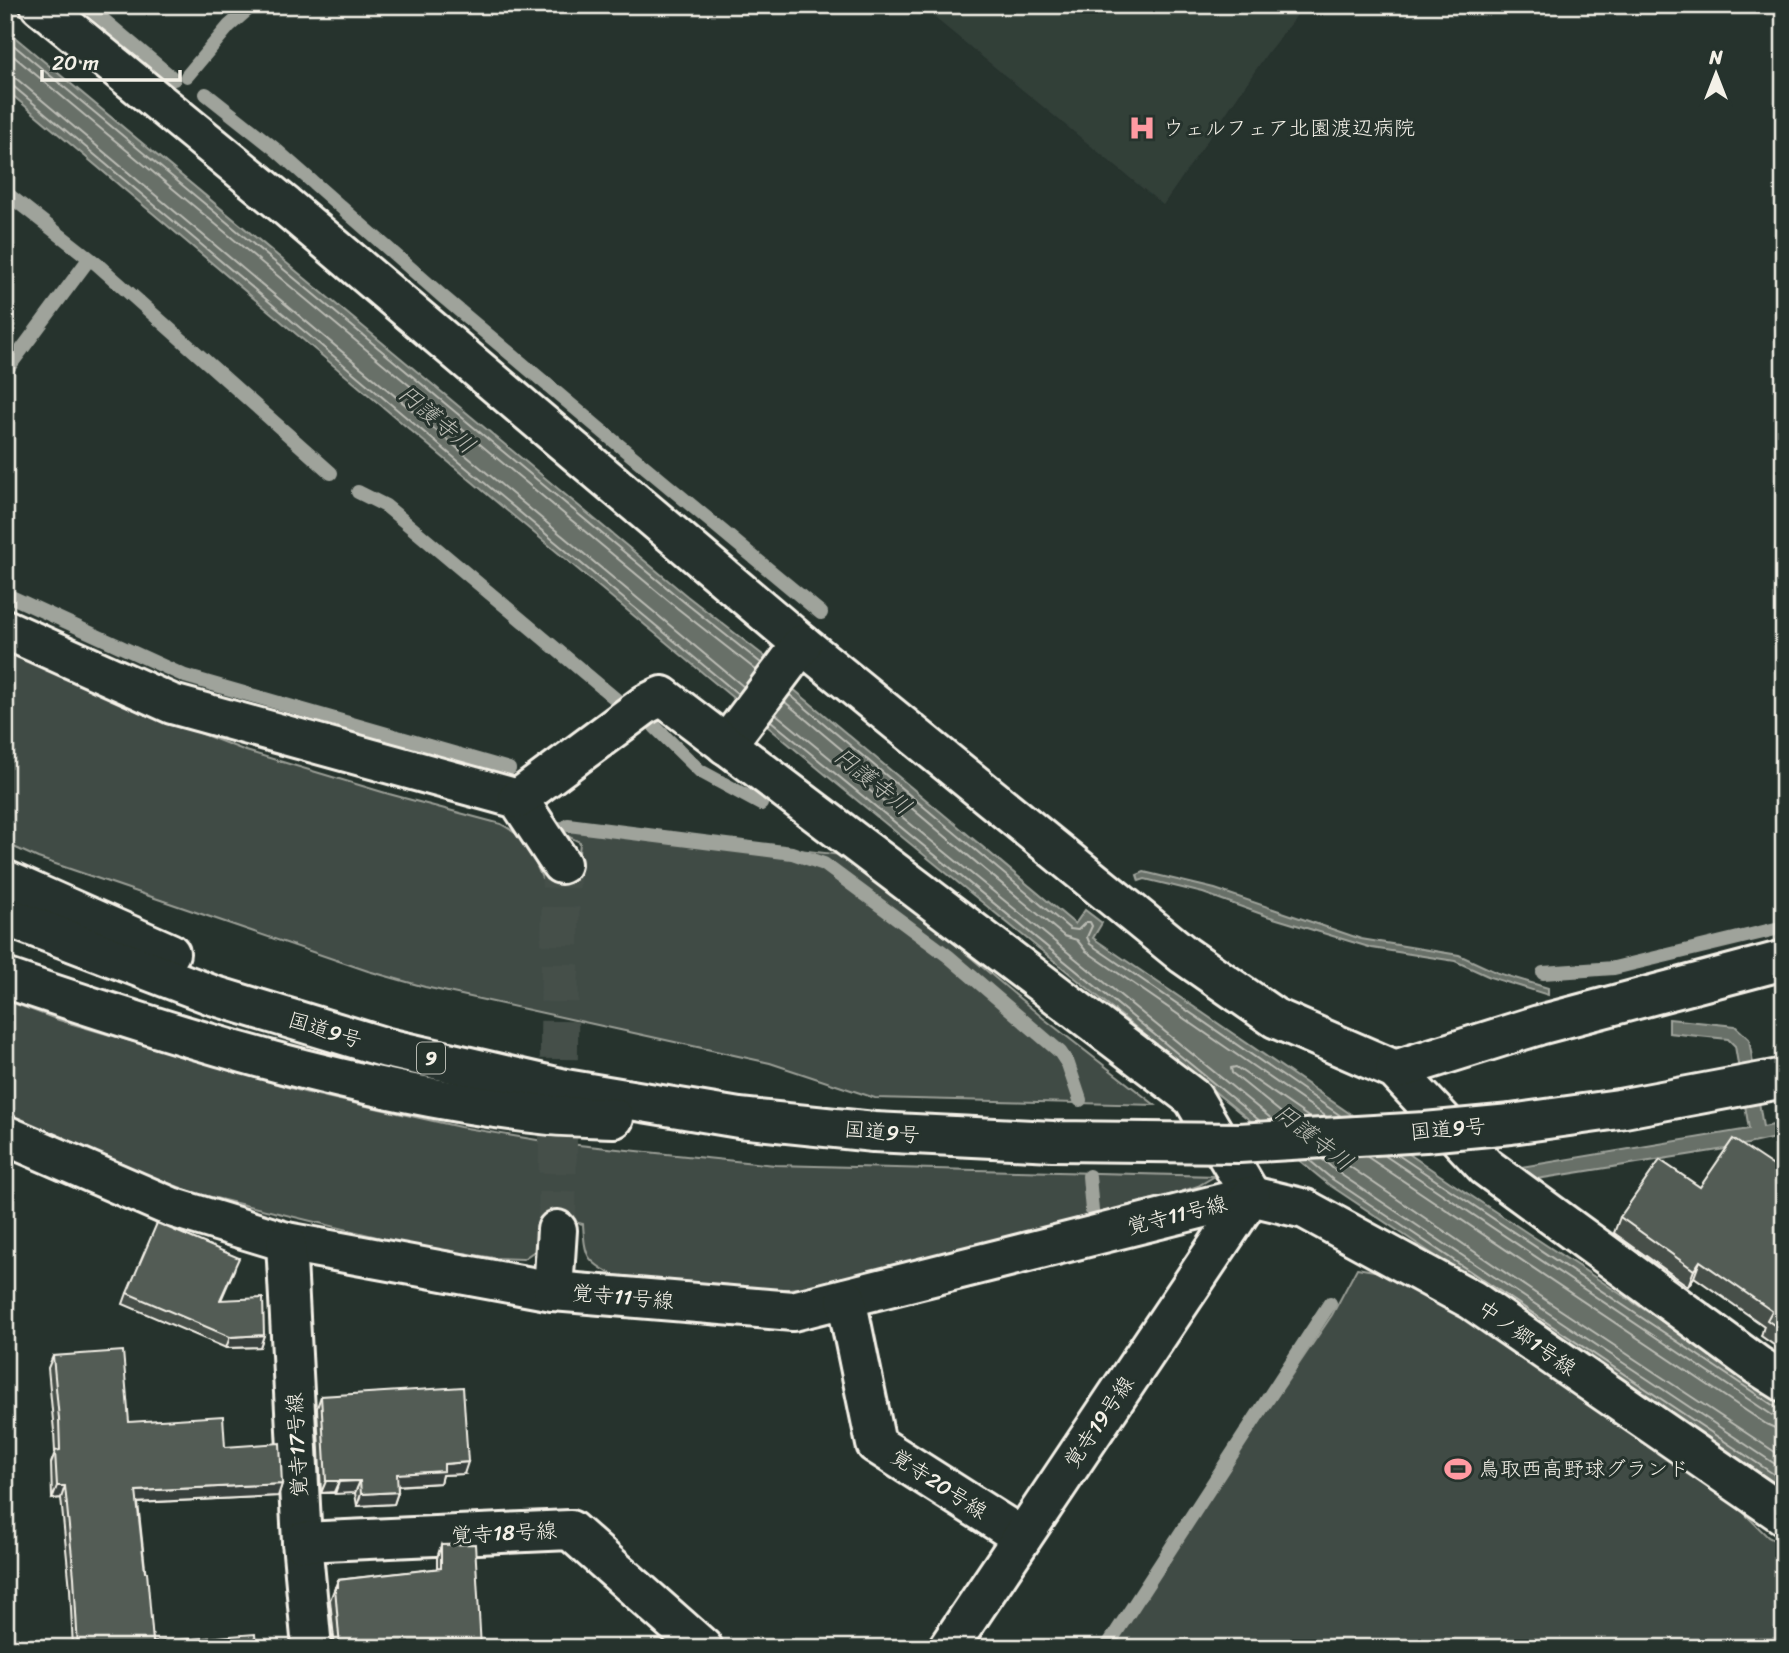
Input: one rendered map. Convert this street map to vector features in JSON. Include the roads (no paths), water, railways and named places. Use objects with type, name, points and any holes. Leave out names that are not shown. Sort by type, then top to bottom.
[{"type":"main road","points":[[40,5],[288,208],[802,644],[1184,955],[1275,1018],[1395,1070],[1486,1167],[1757,1365],[1784,1381]]},
{"type":"main road","points":[[5,629],[172,705],[518,799],[561,864]]},
{"type":"main road","points":[[726,745],[802,644]]},
{"type":"main road","points":[[518,799],[662,696],[1193,1098],[1251,1196]]},
{"type":"main road","points":[[5,880],[233,980],[316,1011],[487,1062],[739,1118]]},
{"type":"main road","name":"国道9号","points":[[5,916],[212,995],[387,1048],[565,1088],[739,1118],[874,1132],[1053,1141],[1239,1143],[1425,1132],[1511,1124],[1619,1109],[1784,1078]]},
{"type":"main road","points":[[1395,1070],[1539,1025],[1784,960]]},
{"type":"main road","points":[[5,978],[186,1037],[289,1065],[425,1096],[552,1115],[629,1119],[739,1118]]},
{"type":"main road","name":"覚寺11号線","points":[[5,1135],[171,1207],[286,1242],[553,1291],[793,1311],[1251,1196]]},
{"type":"main road","name":"中ノ郷1号線","points":[[1251,1196],[1306,1209],[1472,1300],[1784,1515]]},
{"type":"main road","name":"覚寺19号線","points":[[947,1648],[1251,1196]]},
{"type":"main road","points":[[553,1291],[556,1230]]},
{"type":"main road","name":"覚寺17号線","points":[[286,1242],[302,1542],[312,1648]]},
{"type":"main road","name":"覚寺20号線","points":[[846,1298],[876,1444],[1022,1537]]},
{"type":"main road","name":"覚寺18号線","points":[[302,1542],[570,1530],[703,1648]]},
{"type":"water","name":"円護寺川","points":[[5,29],[687,596],[768,659],[792,688],[1075,924],[1085,910],[1102,923],[1093,938],[1450,1182],[1784,1404],[1784,1489],[1328,1184],[826,775],[5,89]]},
{"type":"water","points":[[1144,872],[1215,889],[1361,939],[1459,955],[1498,973],[1548,988],[1548,995],[1490,977],[1455,961],[1372,948],[1203,893],[1145,879],[1139,881],[1137,875]]},
{"type":"water","points":[[1669,1019],[1735,1026],[1749,1039],[1763,1127],[1784,1123],[1784,1136],[1725,1149],[1524,1181],[1521,1167],[1749,1129],[1735,1046],[1728,1039],[1669,1033]]},
{"type":"waterway","points":[[86,5],[174,79]]},
{"type":"waterway","points":[[187,76],[229,26],[253,5]]},
{"type":"waterway","points":[[206,94],[274,148],[442,296],[821,613]]},
{"type":"waterway","points":[[5,192],[98,265],[331,473]]},
{"type":"waterway","points":[[5,372],[89,259]]},
{"type":"waterway","points":[[358,492],[386,506],[618,701]]},
{"type":"waterway","points":[[5,594],[185,676],[509,769]]},
{"type":"waterway","points":[[655,727],[700,771],[761,804]]},
{"type":"waterway","points":[[568,825],[792,853],[824,864],[948,956],[1060,1052],[1068,1064],[1080,1100]]},
{"type":"waterway","points":[[1543,973],[1614,968],[1784,927]]},
{"type":"waterway","points":[[1089,1176],[1092,1211]]},
{"type":"waterway","points":[[1106,1648],[1330,1303]]},
{"type":"tunnel","points":[[557,1230],[561,864]]},
{"type":"place","name":"ウェルフェア北園渡辺病院","points":[[1142,128]]},
{"type":"place","name":"鳥取西高野球グランド","points":[[1458,1469]]}]
